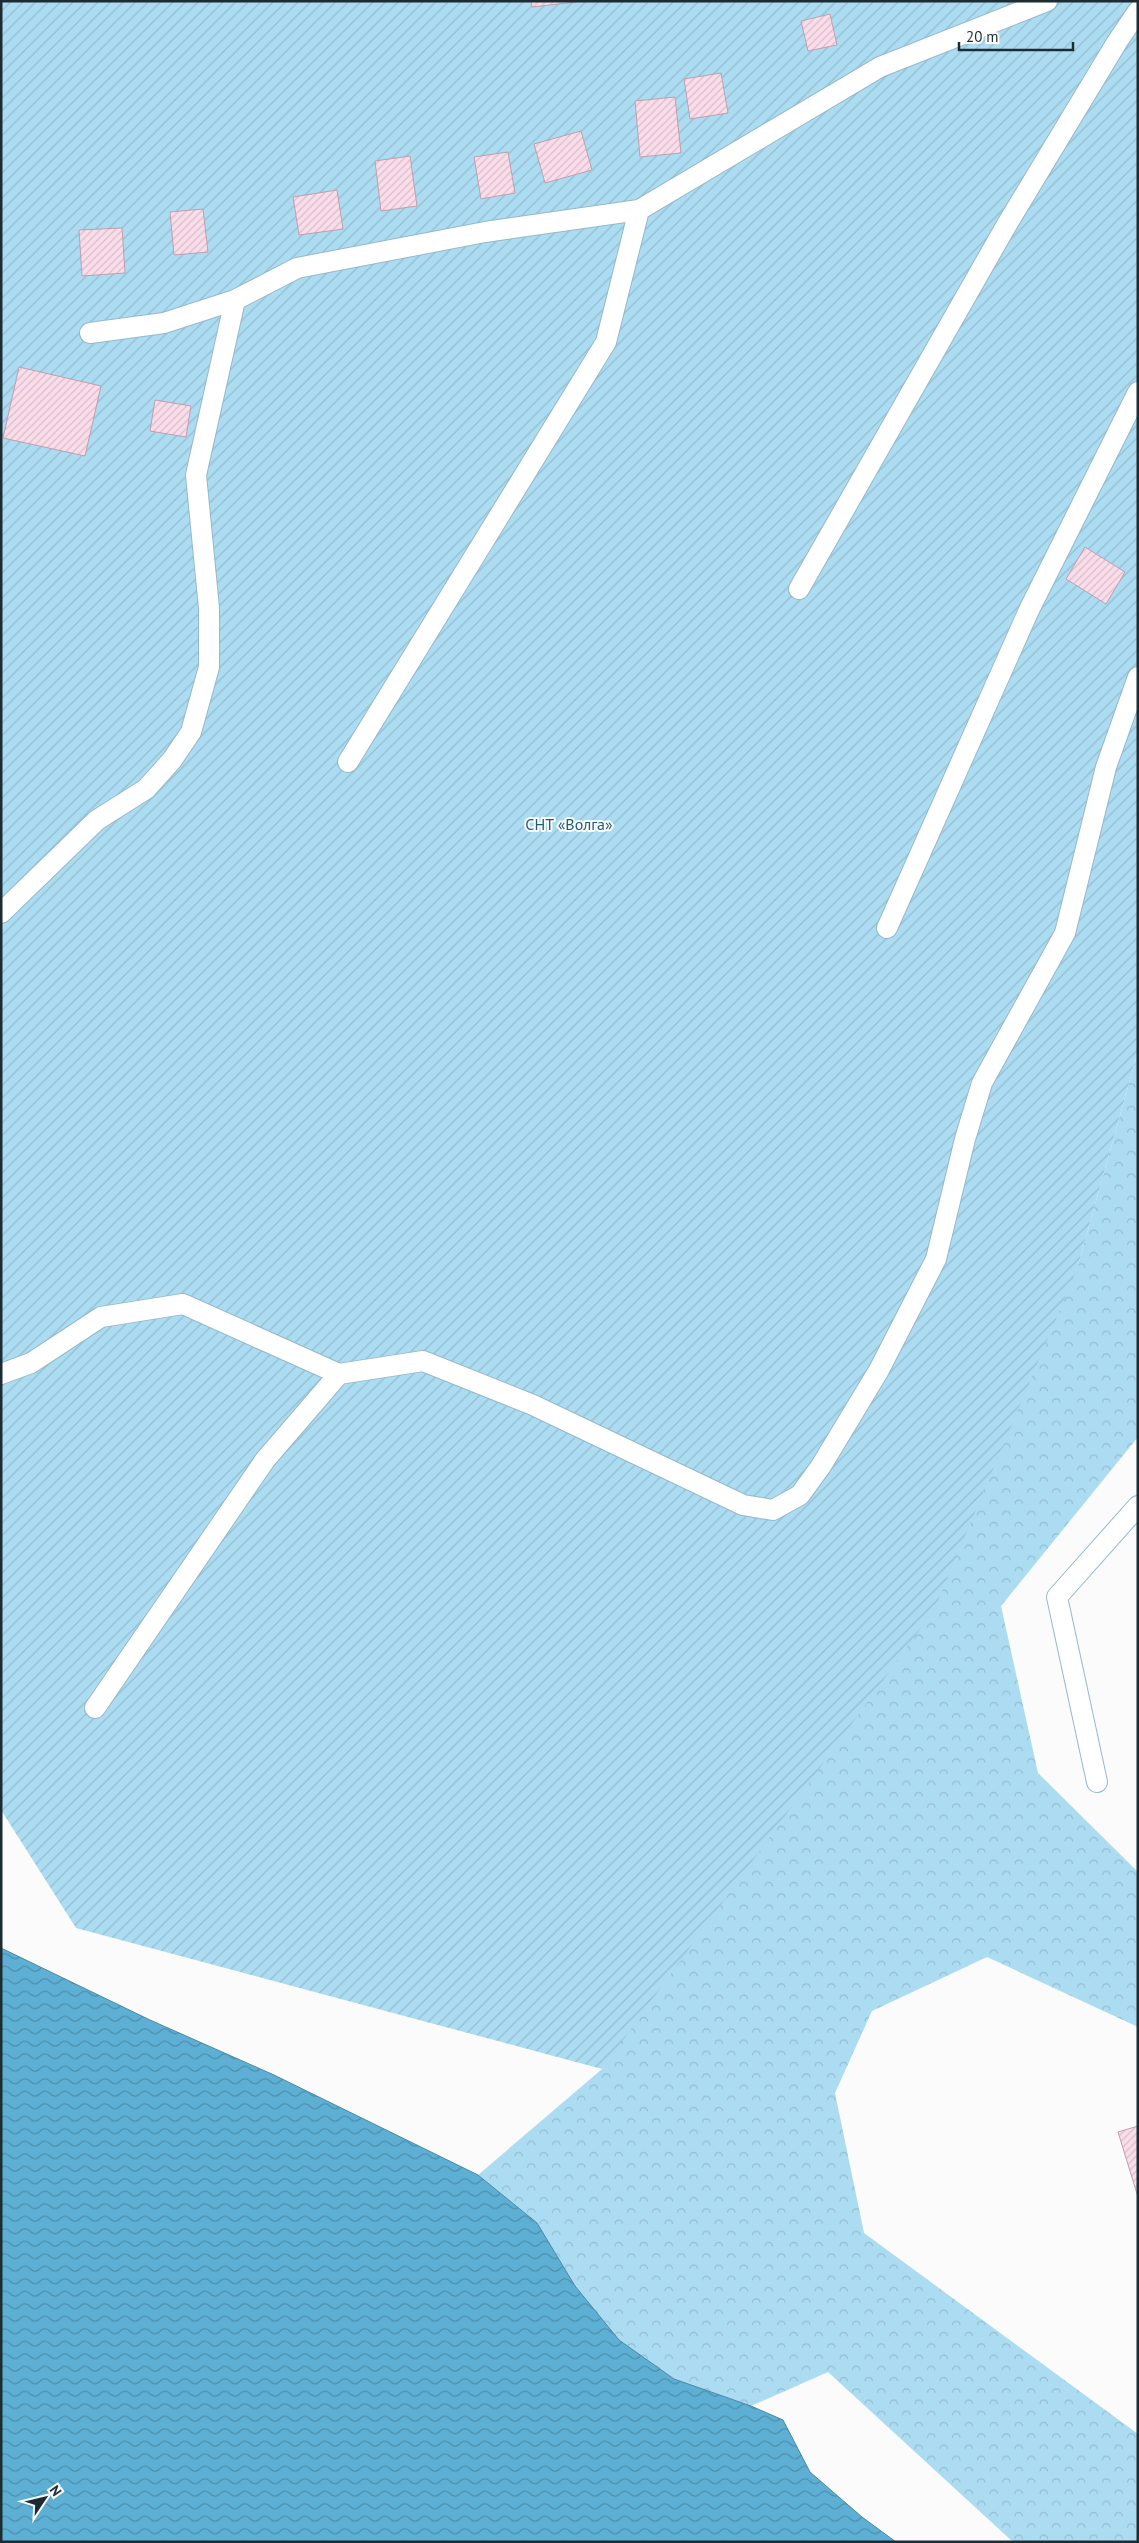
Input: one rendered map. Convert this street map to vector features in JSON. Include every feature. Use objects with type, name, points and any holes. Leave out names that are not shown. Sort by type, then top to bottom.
[{"type":"lane","points":[[90,333],[164,323],[235,300],[297,268],[485,232],[639,210],[880,67],[1047,1]]},
{"type":"lane","points":[[799,589],[1006,226],[1117,42],[1138,11]]},
{"type":"lane","points":[[348,762],[606,342],[639,210]]},
{"type":"lane","points":[[4,905],[97,820],[146,789],[172,760],[191,732],[209,667],[209,608],[196,475],[235,300]]},
{"type":"lane","points":[[887,928],[1029,610],[1138,392]]},
{"type":"lane","points":[[1,1374],[31,1363],[101,1317],[183,1304],[339,1374],[423,1361],[534,1405],[744,1505],[773,1510],[800,1495],[821,1466],[879,1370],[936,1259],[965,1139],[982,1083],[1065,933],[1106,767],[1138,677]]},
{"type":"lane","points":[[95,1708],[265,1460],[339,1374]]},
{"type":"lane","points":[[1097,1782],[1057,1598],[1138,1506]]},
{"type":"green space","name":"СНТ «Волга»","points":[[1,1],[1138,1],[1138,1051],[1077,1269],[934,1610],[602,2069],[76,1928],[1,1810]]},
{"type":"green space","points":[[1138,1051],[1138,1437],[1001,1606],[1038,1773],[1138,1872],[1138,2027],[987,1957],[872,2011],[835,2093],[864,2233],[1138,2434],[1138,2542],[1013,2542],[828,2372],[751,2406],[674,2379],[619,2340],[575,2286],[537,2223],[478,2175],[602,2069],[1077,1269]]},
{"type":"water","points":[[1,1948],[150,2020],[274,2075],[478,2175],[537,2223],[575,2286],[619,2340],[674,2379],[751,2406],[783,2420],[810,2472],[862,2517],[896,2542],[1,2542]]},
{"type":"building","points":[[531,1],[576,1],[576,2],[532,7]]},
{"type":"building","points":[[830,14],[837,45],[808,51],[801,21]]},
{"type":"building","points":[[721,73],[728,113],[690,119],[684,79]]},
{"type":"building","points":[[675,97],[681,153],[640,157],[635,101]]},
{"type":"building","points":[[581,131],[592,170],[545,183],[534,144]]},
{"type":"building","points":[[508,152],[515,193],[481,199],[474,157]]},
{"type":"building","points":[[410,156],[417,206],[381,211],[375,161]]},
{"type":"building","points":[[337,190],[343,229],[299,235],[293,197]]},
{"type":"building","points":[[203,209],[208,252],[174,255],[170,212]]},
{"type":"building","points":[[122,228],[125,273],[82,276],[79,230]]},
{"type":"building","points":[[19,367],[101,386],[85,456],[3,438]]},
{"type":"building","points":[[155,400],[191,406],[186,437],[150,431]]},
{"type":"building","points":[[1085,547],[1125,572],[1106,604],[1066,579]]},
{"type":"building","points":[[1138,2126],[1138,2197],[1118,2132]]}]
